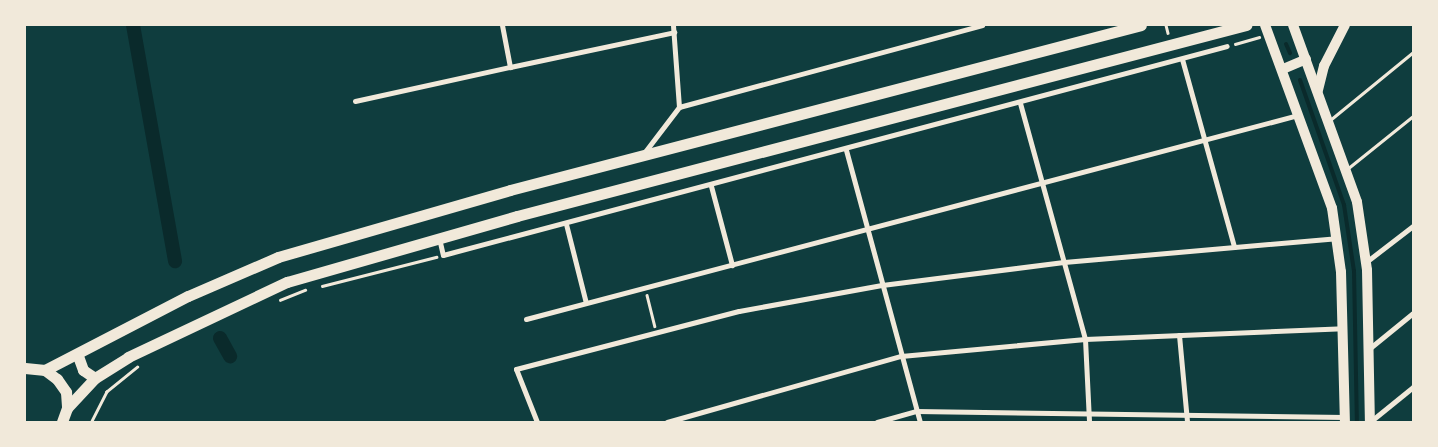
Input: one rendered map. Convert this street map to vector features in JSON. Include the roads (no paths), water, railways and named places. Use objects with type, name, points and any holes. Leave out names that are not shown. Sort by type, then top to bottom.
[{"type":"main road","points":[[25,368],[45,370],[78,356],[188,296],[278,257],[642,156],[1141,25]]},
{"type":"main road","points":[[67,408],[96,378],[199,320],[288,282],[439,238],[1246,25]]},
{"type":"main road","points":[[1293,25],[1347,169],[1366,263],[1370,348],[1370,422]]},
{"type":"main road","points":[[1318,90],[1324,66],[1345,25]]},
{"type":"main road","points":[[1267,30],[1300,115],[1332,208],[1337,238],[1344,328],[1345,420]]},
{"type":"main road","points":[[1282,69],[1306,59]]},
{"type":"main road","points":[[78,356],[83,370],[96,378]]},
{"type":"main road","points":[[45,370],[66,392],[67,408],[62,422]]},
{"type":"street","points":[[502,25],[510,67]]},
{"type":"street","points":[[673,25],[679,107]]},
{"type":"street","points":[[642,156],[679,107],[982,25]]},
{"type":"street","points":[[355,101],[674,32]]},
{"type":"street","points":[[439,238],[442,255],[711,186],[1182,60],[1227,46]]},
{"type":"street","points":[[1182,60],[1234,247]]},
{"type":"street","points":[[1020,103],[1085,339],[1089,422]]},
{"type":"street","points":[[526,319],[1300,115]]},
{"type":"street","points":[[846,150],[920,422]]},
{"type":"street","points":[[711,186],[732,265]]},
{"type":"street","points":[[566,224],[586,303]]},
{"type":"street","points":[[1366,263],[1413,226]]},
{"type":"street","points":[[537,422],[516,369],[739,311],[882,286],[1064,262],[1337,238]]},
{"type":"street","points":[[1370,348],[1413,313]]},
{"type":"street","points":[[667,422],[901,356],[1085,339],[1344,328]]},
{"type":"street","points":[[1179,335],[1187,422]]},
{"type":"street","points":[[1370,422],[1413,386]]},
{"type":"street","points":[[877,422],[916,411],[1187,415],[1345,420]]},
{"type":"lane","points":[[1330,120],[1413,52]]},
{"type":"lane","points":[[1347,169],[1413,116]]},
{"type":"waterway","points":[[133,25],[175,261]]},
{"type":"waterway","points":[[1286,44],[1290,53]]},
{"type":"waterway","points":[[1300,80],[1344,205],[1354,271],[1357,422]]},
{"type":"waterway","points":[[220,338],[230,356]]}]
